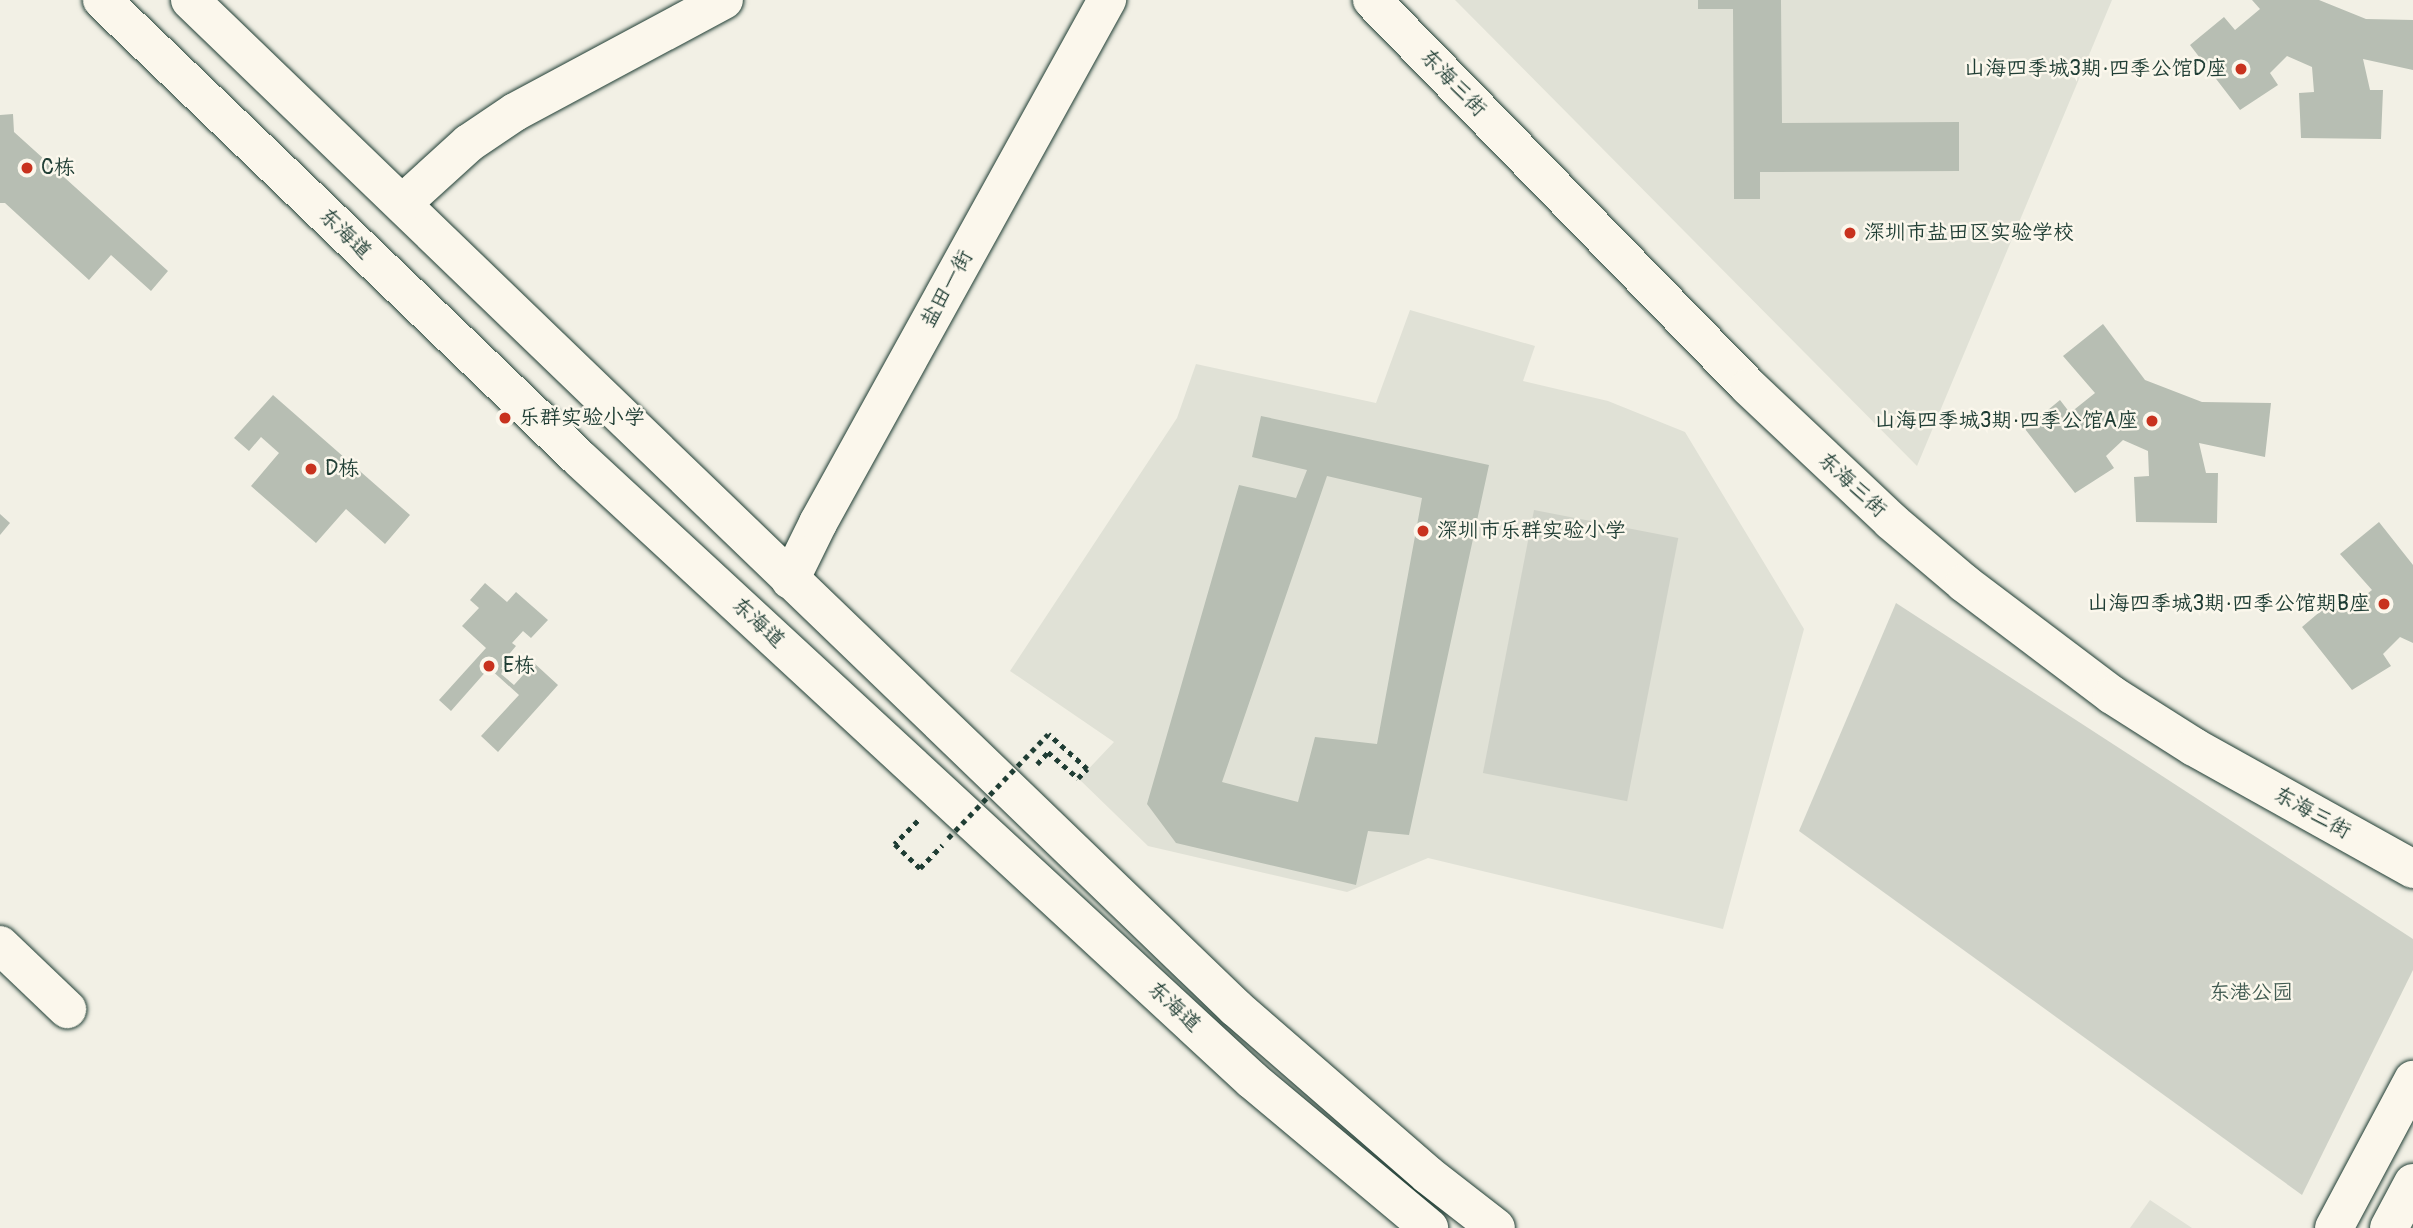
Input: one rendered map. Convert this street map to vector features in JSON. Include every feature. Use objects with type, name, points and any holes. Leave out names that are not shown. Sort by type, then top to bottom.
[{"type":"street","name":"东海道","points":[[102,0],[600,478],[1252,1080],[1429,1228]]},
{"type":"street","name":"东海道","points":[[190,0],[1236,1008],[1428,1175],[1496,1228]]},
{"type":"street","points":[[403,203],[469,143],[515,111],[724,0]]},
{"type":"street","name":"盐田一街","points":[[790,580],[818,523],[1107,0]]},
{"type":"street","name":"东海三街","points":[[1373,0],[1749,387],[1891,521],[1964,583],[2112,695],[2194,747],[2413,869]]},
{"type":"street","points":[[0,945],[67,1009]]},
{"type":"street","points":[[2334,1228],[2413,1080]]},
{"type":"street","points":[[2389,1228],[2413,1183]]},
{"type":"path","points":[[927,813],[895,844],[920,869],[1048,734],[1087,769],[1078,779],[1048,752],[1034,768]]},
{"type":"shaded area","name":"深圳市盐田区实验学校","points":[[1455,0],[2112,0],[1917,466]]},
{"type":"shaded area","name":"深圳市乐群实验小学","points":[[1410,310],[1535,346],[1523,381],[1608,401],[1685,432],[1804,629],[1723,929],[1428,858],[1347,892],[1148,846],[1079,779],[1114,742],[1010,671],[1177,418],[1196,364],[1376,403]]},
{"type":"shaded area","points":[[2150,1200],[2192,1228],[2130,1228]]},
{"type":"green space","points":[[1534,510],[1678,538],[1627,801],[1483,773]]},
{"type":"green space","name":"东港公园","points":[[1896,603],[2413,939],[2413,970],[2302,1195],[1799,831]]},
{"type":"building","points":[[1698,0],[1781,0],[1782,123],[1959,122],[1959,171],[1760,172],[1760,199],[1734,199],[1733,9],[1698,9]]},
{"type":"building","name":"山海四季城3期·四季公馆D座","points":[[2252,0],[2319,0],[2366,19],[2413,20],[2413,70],[2363,59],[2370,90],[2383,90],[2381,139],[2301,138],[2299,93],[2314,92],[2312,67],[2287,56],[2270,73],[2278,85],[2240,110],[2190,45],[2224,17],[2235,30],[2260,9]]},
{"type":"building","name":"C栋","points":[[13,114],[14,132],[168,271],[151,291],[111,255],[89,280],[5,203],[0,203],[0,115]]},
{"type":"building","name":"山海四季城3期·四季公馆A座","points":[[2103,324],[2145,380],[2202,402],[2271,403],[2265,457],[2199,443],[2206,473],[2218,473],[2217,523],[2136,522],[2134,477],[2149,476],[2148,451],[2123,440],[2106,456],[2114,468],[2075,493],[2025,429],[2060,400],[2070,413],[2095,393],[2063,356]]},
{"type":"building","name":"D栋","points":[[273,395],[410,515],[385,544],[346,509],[316,543],[251,486],[279,453],[261,437],[249,451],[234,438]]},
{"type":"building","points":[[1261,416],[1489,465],[1409,835],[1368,831],[1356,885],[1176,843],[1147,804],[1239,485],[1296,498],[1307,470],[1252,457]],"holes":[[[1327,476],[1422,498],[1377,744],[1315,737],[1298,802],[1222,782]]]},
{"type":"building","points":[[0,514],[10,523],[0,535]]},
{"type":"building","name":"山海四季城3期·四季公馆期B座","points":[[2379,522],[2413,565],[2413,643],[2400,637],[2383,654],[2391,666],[2352,690],[2302,627],[2336,598],[2347,610],[2372,590],[2340,554]]},
{"type":"building","name":"E栋","points":[[485,583],[507,602],[516,592],[548,620],[531,638],[523,631],[512,643],[516,646],[506,658],[511,663],[501,674],[514,685],[534,663],[558,685],[498,752],[481,736],[519,695],[489,668],[451,711],[439,700],[486,648],[462,626],[479,608],[470,600]]},
{"type":"place","name":"山海四季城3期·四季公馆D座","points":[[2241,69]]},
{"type":"place","name":"C栋","points":[[27,168]]},
{"type":"place","name":"深圳市盐田区实验学校","points":[[1850,233]]},
{"type":"place","name":"乐群实验小学","points":[[505,418]]},
{"type":"place","name":"山海四季城3期·四季公馆A座","points":[[2152,421]]},
{"type":"place","name":"D栋","points":[[311,469]]},
{"type":"place","name":"深圳市乐群实验小学","points":[[1423,531]]},
{"type":"place","name":"山海四季城3期·四季公馆期B座","points":[[2384,604]]},
{"type":"place","name":"E栋","points":[[489,666]]}]
